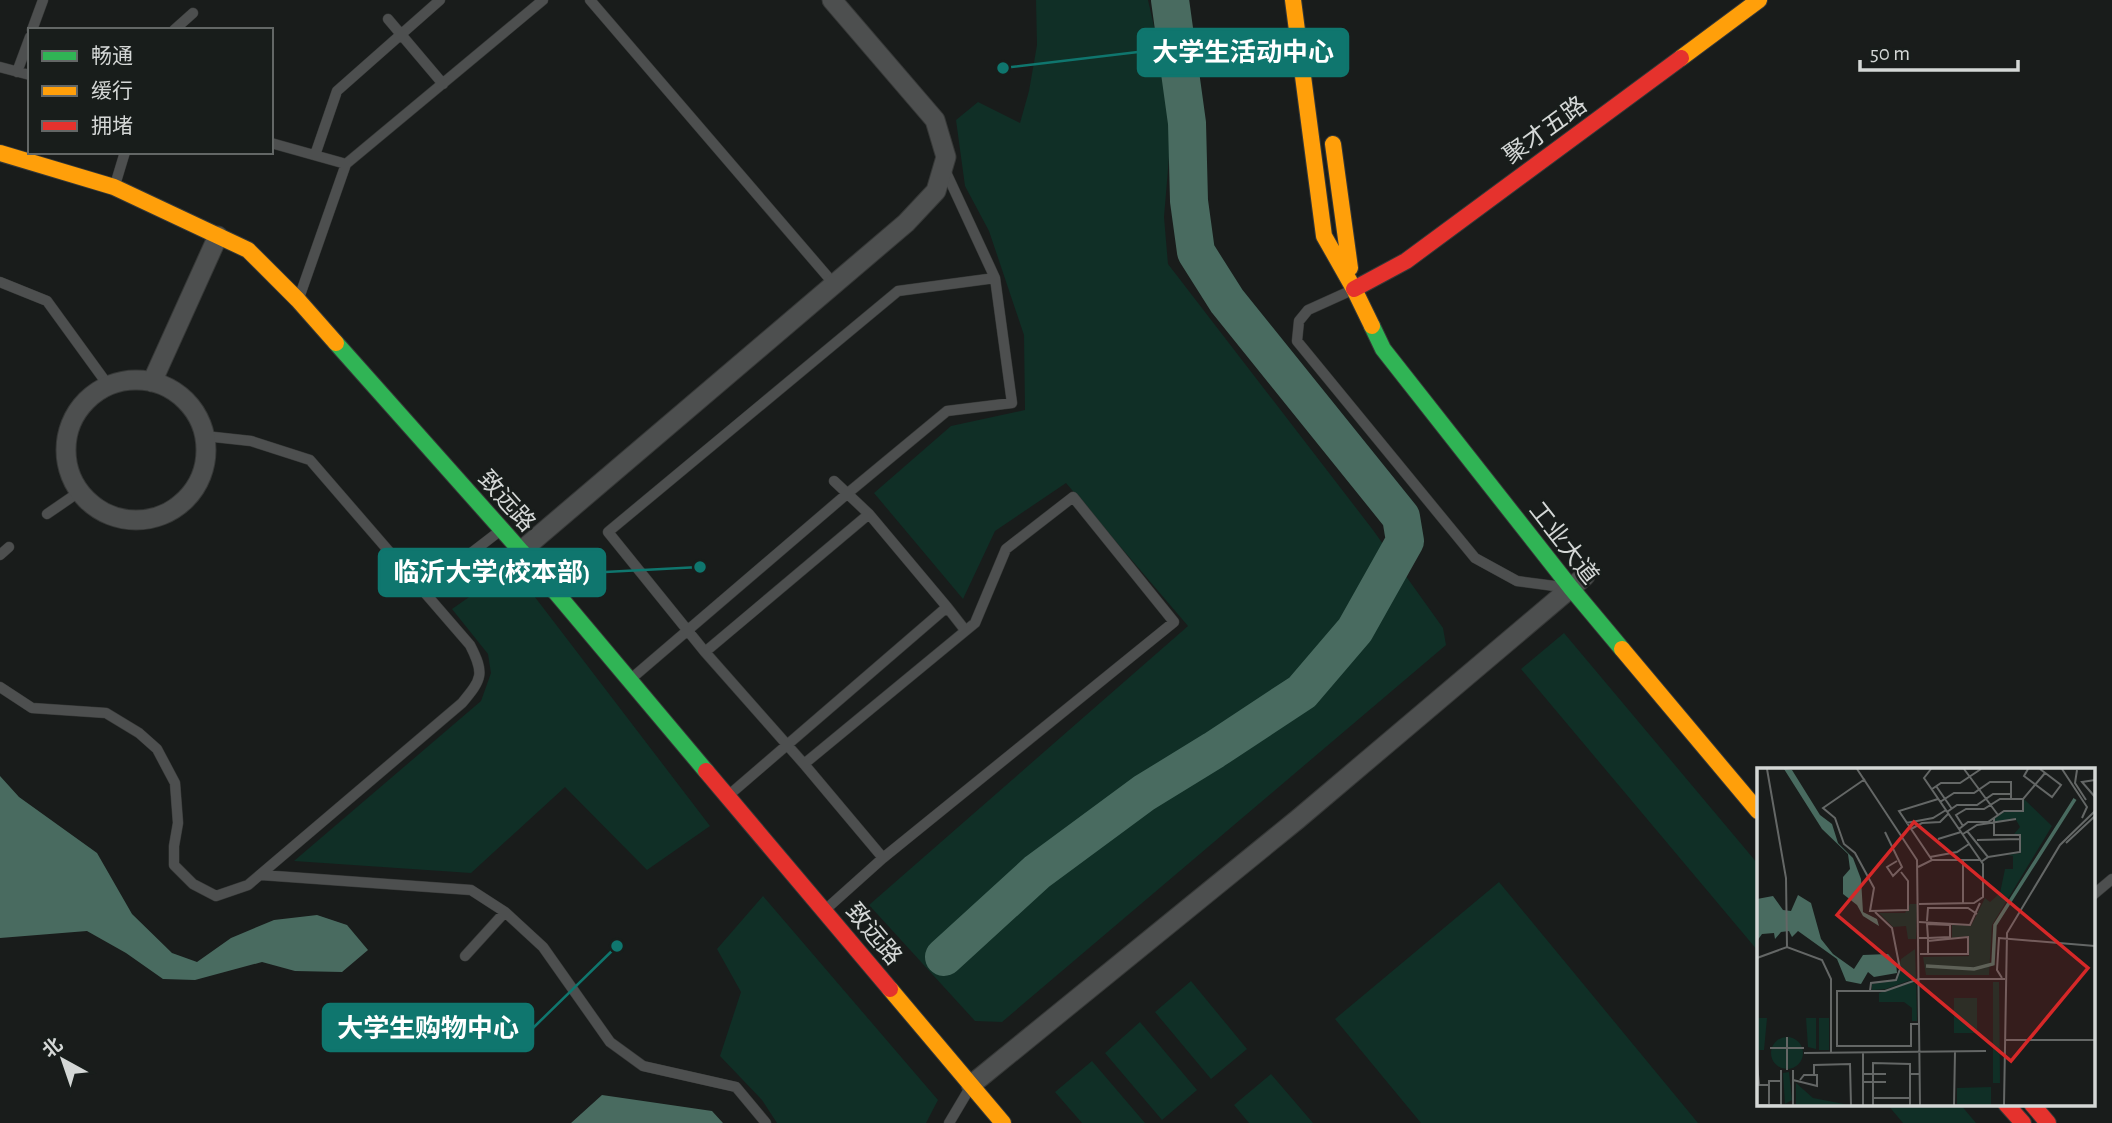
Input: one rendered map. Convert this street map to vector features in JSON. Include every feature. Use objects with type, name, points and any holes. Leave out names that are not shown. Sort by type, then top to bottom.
[{"type":"street","points":[[521,551],[906,223],[936,191],[946,157],[935,120],[832,0]]},
{"type":"street","name":"工业大道","points":[[1293,0],[1324,236],[1383,349],[1582,579],[1757,808]]},
{"type":"street","name":"聚才五路","points":[[1353,289],[1406,261],[1759,0]]},
{"type":"street","name":"工业大道","points":[[1331,135],[1353,289],[1389,326]]},
{"type":"street","name":"致远路","points":[[0,153],[114,187],[248,250],[298,300],[502,529],[1003,1123]]},
{"type":"street","points":[[152,383],[218,236]]},
{"type":"street","points":[[139,380],[152,383],[165,386],[183,397],[198,416],[205,436],[206,458],[198,483],[186,499],[166,514],[135,521],[119,519],[100,512],[79,492],[66,464],[65,441],[72,419],[86,400],[108,385],[139,380]]},
{"type":"street","points":[[971,1085],[1287,827],[1582,579]]},
{"type":"street","points":[[2009,1106],[2023,1123]]},
{"type":"street","points":[[2034,1106],[2048,1123]]},
{"type":"lane","points":[[33,28],[43,0]]},
{"type":"lane","points":[[315,155],[337,91],[440,0]]},
{"type":"lane","points":[[298,300],[346,164],[543,0]]},
{"type":"lane","points":[[590,0],[834,284]]},
{"type":"lane","points":[[176,28],[193,13]]},
{"type":"lane","points":[[388,19],[443,84]]},
{"type":"lane","points":[[17,72],[28,42]]},
{"type":"lane","points":[[0,67],[28,75]]},
{"type":"lane","points":[[273,144],[346,164]]},
{"type":"lane","points":[[114,187],[124,154]]},
{"type":"lane","points":[[629,680],[947,411],[1012,403],[995,278],[943,166]]},
{"type":"lane","points":[[883,858],[705,652],[608,532],[898,291],[995,278]]},
{"type":"lane","points":[[0,282],[47,301],[108,385]]},
{"type":"lane","points":[[1353,289],[1308,310],[1298,321],[1297,341],[1475,558],[1517,581],[1582,579]]},
{"type":"lane","points":[[0,687],[32,708],[106,713],[139,733],[157,749],[175,783],[178,823],[174,865],[194,884],[216,896],[248,886],[462,703],[477,685],[480,664],[470,645],[310,460],[251,441],[205,436]]},
{"type":"lane","points":[[834,481],[869,514],[965,630]]},
{"type":"lane","points":[[47,514],[79,492]]},
{"type":"lane","points":[[804,764],[975,623],[1006,549],[1073,497],[1174,622],[883,858],[824,911]]},
{"type":"lane","points":[[705,652],[869,514]]},
{"type":"lane","points":[[424,590],[502,529]]},
{"type":"lane","points":[[0,555],[9,547]]},
{"type":"lane","points":[[727,796],[947,607]]},
{"type":"lane","points":[[261,875],[471,890],[505,912],[543,947],[610,1042],[643,1066],[736,1087],[766,1123]]},
{"type":"lane","points":[[2094,894],[2112,879]]},
{"type":"lane","points":[[465,956],[505,912]]},
{"type":"lane","points":[[949,1123],[971,1085]]},
{"type":"shaded area","points":[[1036,0],[1148,0],[1173,110],[1164,217],[1168,264],[1373,530],[1443,628],[1446,645],[1002,1022],[975,1021],[869,905],[1188,626],[1066,483],[995,531],[963,599],[874,493],[951,426],[1025,410],[1024,335],[989,231],[965,186],[956,120],[978,102],[1020,123],[1037,45]]},
{"type":"shaded area","points":[[512,567],[710,826],[647,870],[565,787],[471,873],[294,861],[481,701],[491,673],[488,654],[452,609]]},
{"type":"shaded area","points":[[1564,633],[1757,863],[1757,950],[1521,669]]},
{"type":"shaded area","points":[[0,776],[19,797],[97,853],[132,914],[172,953],[197,962],[231,938],[274,920],[317,915],[347,925],[368,950],[342,972],[295,971],[262,962],[195,980],[163,979],[126,953],[87,931],[0,938]]},
{"type":"shaded area","points":[[1499,882],[1698,1123],[1421,1123],[1335,1019]]},
{"type":"shaded area","points":[[763,896],[938,1100],[926,1123],[777,1123],[762,1100],[720,1056],[741,992],[717,949]]},
{"type":"shaded area","points":[[1191,981],[1247,1049],[1211,1079],[1155,1012]]},
{"type":"shaded area","points":[[1140,1022],[1197,1090],[1162,1120],[1105,1053]]},
{"type":"shaded area","points":[[1092,1061],[1145,1123],[1082,1123],[1055,1092]]},
{"type":"shaded area","points":[[1271,1074],[1313,1123],[1249,1123],[1234,1105]]},
{"type":"shaded area","points":[[602,1095],[712,1111],[723,1123],[571,1123]]},
{"type":"shaded area","points":[[1889,1106],[1962,1106],[1976,1123],[1903,1123]]},
{"type":"waterway","points":[[944,957],[1037,872],[1144,793],[1302,692],[1355,630],[1405,541],[1401,517],[1227,301],[1196,252],[1189,201],[1187,123],[1170,0]]},
{"type":"traffic: fast","points":[[1372,326],[1383,349],[1622,649]]},
{"type":"traffic: fast","points":[[336,343],[521,551],[706,771]]},
{"type":"traffic: slow","points":[[1293,0],[1324,236],[1372,326]]},
{"type":"traffic: slow","points":[[1681,58],[1759,0]]},
{"type":"traffic: slow","points":[[1333,144],[1350,268]]},
{"type":"traffic: slow","points":[[0,153],[114,187],[248,250],[336,343]]},
{"type":"traffic: slow","points":[[1622,649],[1757,810]]},
{"type":"traffic: slow","points":[[890,989],[1003,1123]]},
{"type":"traffic: jam","points":[[1354,289],[1406,261],[1681,58]]},
{"type":"traffic: jam","points":[[706,771],[890,989]]},
{"type":"traffic: jam","points":[[2008,1106],[2023,1123]]},
{"type":"traffic: jam","points":[[2034,1106],[2048,1123]]},
{"type":"place","name":"大学生活动中心","points":[[1003,68]]},
{"type":"place","name":"临沂大学(校本部)","points":[[700,567]]},
{"type":"place","name":"大学生购物中心","points":[[617,946]]}]
